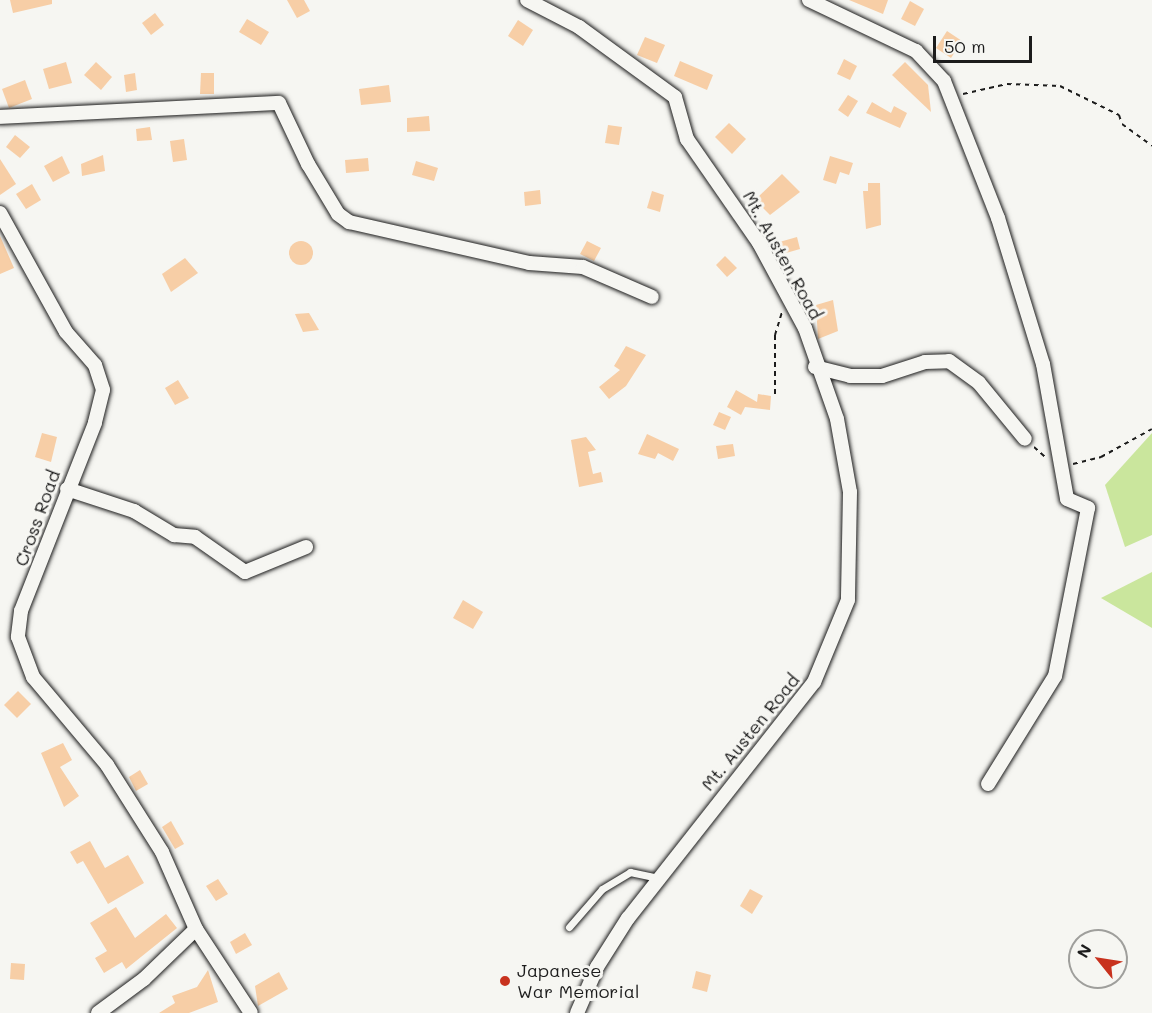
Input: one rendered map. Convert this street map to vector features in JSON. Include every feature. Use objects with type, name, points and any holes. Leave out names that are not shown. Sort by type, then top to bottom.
[{"type":"street","name":"Mt. Austen Road","points":[[527,0],[579,27],[675,97],[687,139],[759,243],[805,328],[815,367],[837,419],[850,492],[848,600],[814,682],[658,878],[597,967],[577,1013]]},
{"type":"street","points":[[809,0],[916,51],[945,85],[998,218],[1043,364],[1065,465],[1067,498],[1088,508],[1074,565],[1071,618],[1055,676],[988,784]]},
{"type":"street","points":[[0,117],[279,103],[308,164],[338,213],[349,222],[518,260],[583,267],[652,297]]},
{"type":"street","name":"Cross Road","points":[[0,213],[66,332],[95,365],[102,390],[95,423],[67,489],[21,611],[18,637],[33,677],[107,765],[162,852],[196,929],[251,1013]]},
{"type":"street","points":[[815,367],[850,376],[882,376],[925,362],[948,361],[979,384],[1025,439]]},
{"type":"street","points":[[67,489],[134,511],[174,535],[195,537],[245,572],[306,547]]},
{"type":"street","points":[[98,1013],[144,979],[196,929]]},
{"type":"lane","points":[[570,927],[602,889],[630,872],[658,878]]},
{"type":"path","points":[[945,85],[961,94],[1007,84],[1060,86],[1119,115],[1152,146]]},
{"type":"path","points":[[775,394],[775,335],[787,296]]},
{"type":"path","points":[[1025,439],[1051,463],[1065,465],[1101,457],[1152,429]]},
{"type":"green space","points":[[1152,433],[1152,535],[1125,547],[1105,485]]},
{"type":"green space","points":[[1152,572],[1152,628],[1101,598]]},
{"type":"building","points":[[10,0],[52,0],[52,4],[13,13]]},
{"type":"building","points":[[287,0],[304,0],[310,11],[297,18]]},
{"type":"building","points":[[849,0],[888,0],[883,14]]},
{"type":"building","points":[[910,1],[924,9],[915,26],[901,19]]},
{"type":"building","points":[[155,13],[164,25],[151,35],[142,23]]},
{"type":"building","points":[[247,19],[269,32],[261,45],[239,32]]},
{"type":"building","points":[[518,20],[533,30],[523,46],[508,36]]},
{"type":"building","points":[[947,31],[962,41],[951,58],[936,48]]},
{"type":"building","points":[[645,37],[665,45],[657,63],[637,55]]},
{"type":"building","points":[[844,59],[857,66],[850,80],[837,74]]},
{"type":"building","points":[[680,61],[713,75],[707,90],[674,76]]},
{"type":"building","points":[[66,62],[72,83],[49,89],[43,69]]},
{"type":"building","points":[[96,62],[112,77],[101,90],[84,75]]},
{"type":"building","points":[[905,62],[928,85],[931,112],[892,75]]},
{"type":"building","points":[[135,73],[137,90],[126,92],[124,75]]},
{"type":"building","points":[[201,73],[214,73],[214,94],[200,94]]},
{"type":"building","points":[[25,80],[32,99],[9,108],[2,89]]},
{"type":"building","points":[[389,85],[391,102],[361,105],[359,89]]},
{"type":"building","points":[[848,95],[858,101],[848,117],[838,110]]},
{"type":"building","points":[[872,102],[891,113],[894,106],[907,113],[900,128],[866,113]]},
{"type":"building","points":[[429,116],[430,131],[407,132],[407,118]]},
{"type":"building","points":[[729,123],[746,139],[732,154],[715,137]]},
{"type":"building","points":[[608,125],[622,127],[619,145],[605,143]]},
{"type":"building","points":[[150,127],[152,140],[137,141],[136,129]]},
{"type":"building","points":[[15,135],[30,147],[20,158],[6,147]]},
{"type":"building","points":[[184,139],[187,160],[173,162],[170,141]]},
{"type":"building","points":[[103,155],[105,171],[82,176],[81,164]]},
{"type":"building","points":[[62,156],[70,173],[53,182],[44,166]]},
{"type":"building","points":[[830,156],[853,163],[849,175],[840,172],[836,184],[823,180]]},
{"type":"building","points":[[368,158],[369,171],[346,173],[345,160]]},
{"type":"building","points":[[0,159],[16,184],[0,195]]},
{"type":"building","points":[[416,161],[438,168],[434,181],[412,175]]},
{"type":"building","points":[[782,174],[800,192],[770,215],[755,200]]},
{"type":"building","points":[[868,183],[880,183],[881,225],[866,229],[863,191],[868,191]]},
{"type":"building","points":[[32,184],[41,200],[26,209],[16,194]]},
{"type":"building","points":[[540,190],[541,204],[525,206],[524,192]]},
{"type":"building","points":[[652,191],[664,195],[660,212],[647,208]]},
{"type":"building","points":[[0,236],[14,268],[0,274]]},
{"type":"building","points":[[797,237],[800,249],[779,255],[776,243]]},
{"type":"building","points":[[301,241],[306,242],[312,248],[312,258],[306,264],[301,265],[296,264],[290,258],[289,253],[290,248],[296,242]]},
{"type":"building","points":[[587,241],[601,248],[594,261],[580,254]]},
{"type":"building","points":[[725,256],[737,268],[727,277],[716,265]]},
{"type":"building","points":[[185,258],[198,273],[171,292],[162,274]]},
{"type":"building","points":[[833,300],[838,331],[818,339],[816,305]]},
{"type":"building","points":[[309,313],[319,330],[303,332],[295,314]]},
{"type":"building","points":[[626,346],[646,355],[626,386],[609,399],[599,387],[620,370],[614,366]]},
{"type":"building","points":[[178,380],[189,398],[175,405],[165,388]]},
{"type":"building","points":[[736,390],[757,402],[758,394],[771,396],[770,410],[745,407],[741,415],[727,407]]},
{"type":"building","points":[[719,412],[731,417],[725,430],[713,425]]},
{"type":"building","points":[[42,433],[57,437],[51,462],[35,457]]},
{"type":"building","points":[[647,434],[679,449],[673,461],[658,453],[655,459],[638,454]]},
{"type":"building","points":[[586,437],[596,450],[588,452],[593,474],[601,472],[603,482],[579,487],[571,440]]},
{"type":"building","points":[[733,444],[735,456],[718,459],[716,446]]},
{"type":"building","points":[[463,600],[483,612],[473,629],[453,618]]},
{"type":"building","points":[[18,691],[31,704],[17,718],[4,705]]},
{"type":"building","points":[[63,743],[72,760],[60,767],[79,796],[64,807],[41,753]]},
{"type":"building","points":[[140,770],[148,784],[136,791],[129,777]]},
{"type":"building","points":[[171,821],[184,844],[175,849],[162,827]]},
{"type":"building","points":[[90,841],[105,868],[128,855],[144,883],[108,904],[83,861],[77,864],[70,852]]},
{"type":"building","points":[[218,879],[228,894],[216,901],[206,886]]},
{"type":"building","points":[[750,889],[763,896],[752,914],[740,906]]},
{"type":"building","points":[[116,907],[135,938],[166,914],[177,928],[126,969],[122,962],[104,973],[95,958],[107,951],[90,923]]},
{"type":"building","points":[[245,933],[252,945],[236,954],[230,942]]},
{"type":"building","points":[[11,963],[25,964],[24,980],[10,979]]},
{"type":"building","points":[[208,970],[218,1002],[189,1013],[159,1013],[175,1003],[172,996],[197,987]]},
{"type":"building","points":[[696,971],[711,975],[707,992],[692,988]]},
{"type":"building","points":[[279,972],[288,989],[258,1006],[255,986]]},
{"type":"place","name":"Japanese War Memorial","points":[[505,981]]}]
